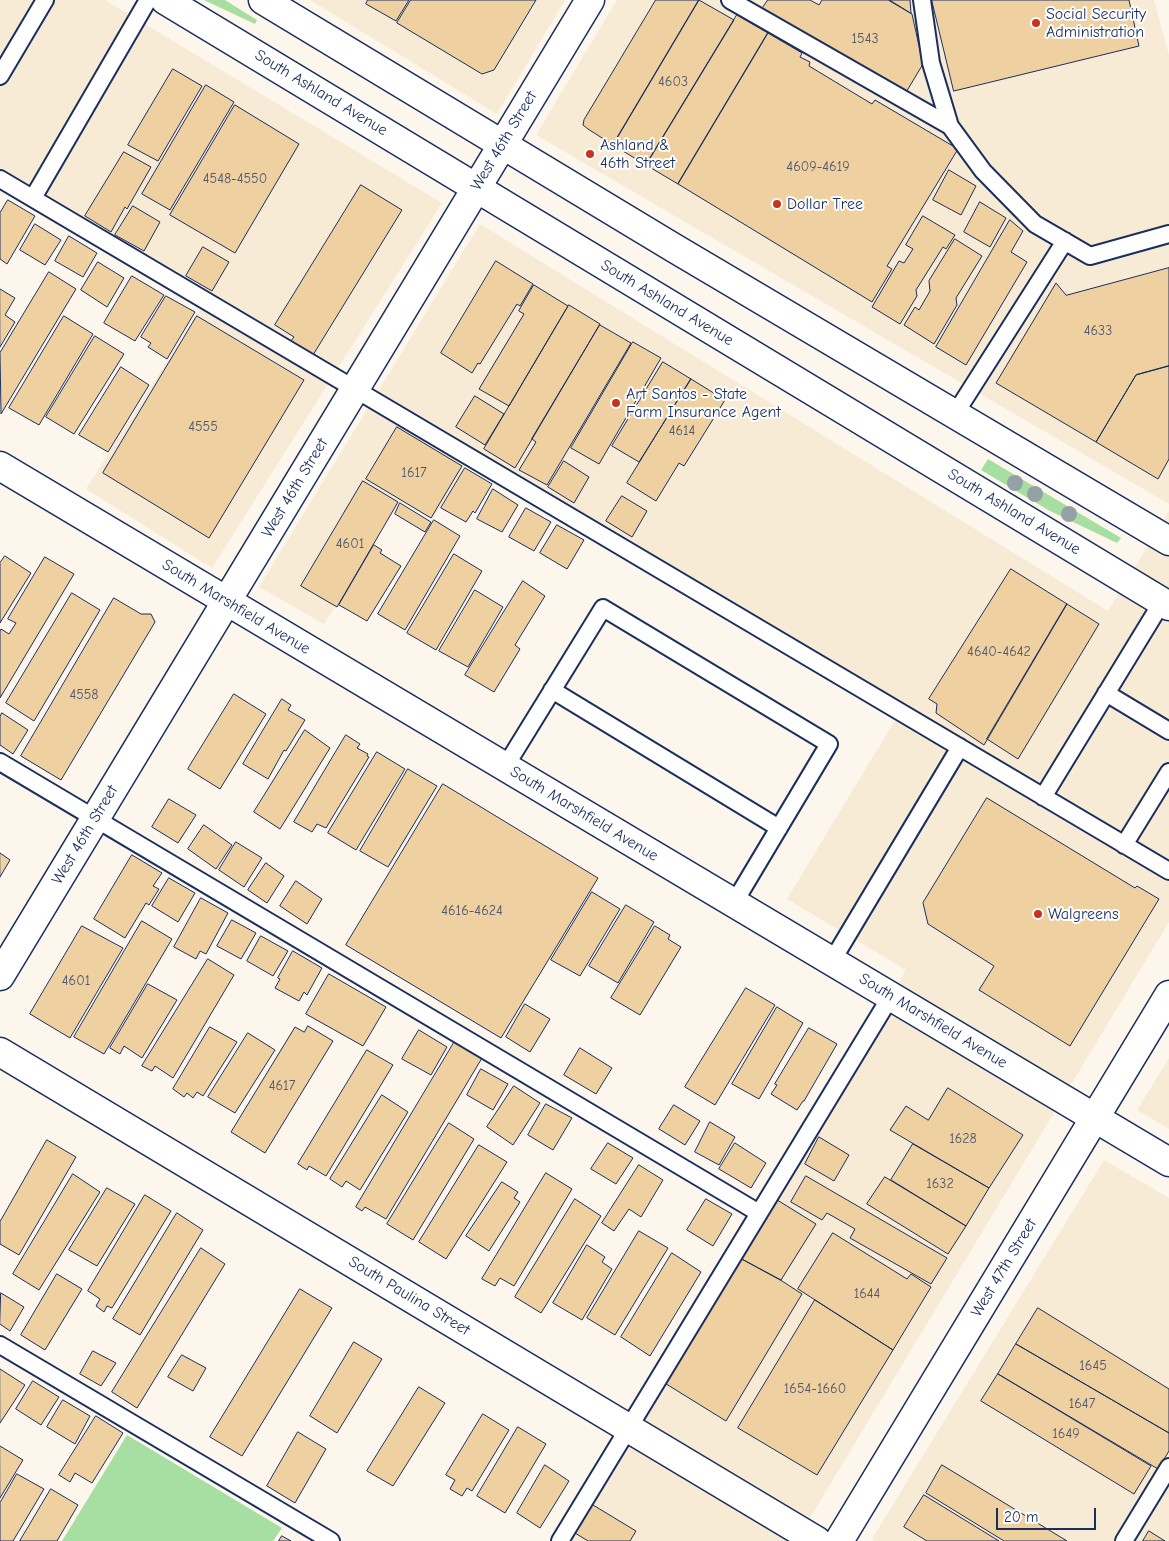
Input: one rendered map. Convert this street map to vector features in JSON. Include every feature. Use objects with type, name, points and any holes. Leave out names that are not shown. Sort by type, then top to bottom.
[{"type":"street","name":"South Ashland Avenue","points":[[166,0],[1165,604]]},
{"type":"street","points":[[263,0],[1169,541]]},
{"type":"street","name":"West 46th Street","points":[[0,976],[590,0]]},
{"type":"street","name":"South Marshfield Avenue","points":[[0,466],[1169,1162]]},
{"type":"street","name":"West 47th Street","points":[[839,1541],[1169,995]]},
{"type":"street","name":"South Paulina Street","points":[[0,1052],[818,1541]]},
{"type":"lane","points":[[0,76],[46,0]]},
{"type":"lane","points":[[33,198],[148,0]]},
{"type":"lane","points":[[730,0],[950,126]]},
{"type":"lane","points":[[922,0],[931,63],[950,126],[983,171],[1035,224],[1090,256],[1169,234]]},
{"type":"lane","points":[[0,179],[1169,871]]},
{"type":"lane","points":[[955,414],[1065,241]]},
{"type":"lane","points":[[1043,797],[1106,693],[1165,604]]},
{"type":"lane","points":[[505,767],[603,608],[829,744],[734,903]]},
{"type":"lane","points":[[552,690],[778,828]]},
{"type":"lane","points":[[1106,693],[1169,731]]},
{"type":"lane","points":[[832,961],[960,747]]},
{"type":"lane","points":[[0,762],[759,1213]]},
{"type":"lane","points":[[1124,845],[1169,772]]},
{"type":"lane","points":[[560,1541],[891,996]]},
{"type":"lane","points":[[0,1345],[331,1541]]},
{"type":"lane","points":[[1124,1541],[1169,1467]]},
{"type":"shaded area","points":[[0,0],[105,0],[442,203],[212,568],[86,489],[205,301],[0,178]]},
{"type":"shaded area","points":[[310,0],[565,0],[497,114]]},
{"type":"shaded area","points":[[617,0],[1154,0],[1169,55],[1169,504],[536,135]]},
{"type":"shaded area","points":[[480,224],[1108,611],[1169,511],[1169,922],[796,1541],[560,1541],[906,970],[787,899],[900,712],[470,458],[432,520],[400,501],[324,624],[259,587]]},
{"type":"shaded area","points":[[1169,1058],[1169,1129],[1137,1110]]},
{"type":"shaded area","points":[[1104,1160],[1169,1198],[1169,1541],[874,1541],[872,1539]]},
{"type":"green space","points":[[204,0],[225,0],[257,20],[255,24]]},
{"type":"green space","points":[[988,459],[1121,538],[1117,543],[1048,510],[981,470]]},
{"type":"green space","points":[[127,1435],[282,1528],[273,1541],[62,1541]]},
{"type":"building","points":[[368,0],[409,0],[396,21],[366,4]]},
{"type":"building","points":[[411,0],[536,0],[494,70],[482,74],[397,23]]},
{"type":"building","points":[[656,0],[699,0],[613,145],[583,125],[584,120]]},
{"type":"building","points":[[699,0],[734,20],[646,165],[613,145]]},
{"type":"building","points":[[768,0],[810,0],[819,5],[822,0],[888,0],[912,14],[923,64],[905,94],[762,9]]},
{"type":"building","points":[[890,0],[910,0],[911,13]]},
{"type":"building","name":"Social Security Administration","points":[[932,0],[1129,0],[1139,46],[954,91]]},
{"type":"building","points":[[737,15],[768,33],[678,184],[646,165]]},
{"type":"building","points":[[768,33],[802,53],[800,57],[810,62],[809,66],[872,104],[875,100],[958,149],[887,266],[892,269],[872,302],[678,184]]},
{"type":"building","points":[[173,69],[202,86],[158,161],[128,145]]},
{"type":"building","points":[[206,85],[234,102],[170,210],[142,194]]},
{"type":"building","points":[[235,105],[299,144],[235,253],[170,215]]},
{"type":"building","points":[[124,152],[151,167],[127,209],[125,207],[111,232],[85,216]]},
{"type":"building","points":[[949,170],[976,186],[961,215],[933,200]]},
{"type":"building","points":[[361,185],[402,210],[313,355],[290,342],[294,337],[275,325]]},
{"type":"building","points":[[8,200],[35,216],[7,264],[0,259],[0,213]]},
{"type":"building","points":[[980,202],[1006,218],[990,247],[964,232]]},
{"type":"building","points":[[133,206],[160,222],[144,251],[115,235]]},
{"type":"building","points":[[923,216],[955,235],[946,249],[943,247],[916,290],[917,296],[900,324],[872,307],[899,261],[904,263],[913,249],[906,245]]},
{"type":"building","points":[[1010,220],[1023,231],[1011,252],[1027,262],[966,365],[936,347]]},
{"type":"building","points":[[35,224],[61,240],[45,265],[20,250]]},
{"type":"building","points":[[69,236],[97,253],[83,277],[55,261]]},
{"type":"building","points":[[955,239],[982,256],[956,298],[957,305],[934,344],[904,325],[915,307],[919,310],[930,291],[929,281]]},
{"type":"building","points":[[203,247],[229,262],[212,291],[186,276]]},
{"type":"building","points":[[496,261],[533,284],[520,306],[517,304],[480,364],[478,363],[472,373],[441,353]]},
{"type":"building","points":[[98,262],[124,278],[107,307],[81,290]]},
{"type":"building","points":[[1169,268],[1169,366],[1136,375],[1096,442],[996,383],[1056,283],[1066,295]]},
{"type":"building","points":[[49,272],[76,289],[1,414],[0,353]]},
{"type":"building","points":[[132,276],[164,295],[135,341],[104,323]]},
{"type":"building","points":[[534,285],[568,306],[509,406],[479,389],[524,314],[519,311]]},
{"type":"building","points":[[0,289],[15,298],[5,315],[15,322],[0,347]]},
{"type":"building","points":[[166,296],[195,312],[167,359],[148,347],[151,343],[141,337]]},
{"type":"building","points":[[569,305],[600,324],[515,468],[484,449]]},
{"type":"building","points":[[64,316],[93,334],[39,425],[9,408]]},
{"type":"building","points":[[197,316],[304,380],[209,538],[103,473]]},
{"type":"building","points":[[600,325],[631,343],[547,485],[519,470],[536,442],[532,439]]},
{"type":"building","points":[[95,336],[124,354],[74,434],[46,417]]},
{"type":"building","name":"Art Santos - State Farm Insurance Agent","points":[[633,342],[661,358],[599,464],[571,448]]},
{"type":"building","points":[[663,362],[691,379],[639,462],[612,446]]},
{"type":"building","points":[[1169,366],[1169,459],[1158,479],[1096,442],[1136,375]]},
{"type":"building","points":[[121,367],[149,385],[108,452],[79,435]]},
{"type":"building","points":[[691,379],[725,400],[684,466],[679,463],[656,501],[627,483]]},
{"type":"building","points":[[475,396],[504,414],[485,445],[456,427]]},
{"type":"building","points":[[397,427],[462,466],[431,518],[366,479]]},
{"type":"building","points":[[564,461],[589,477],[574,503],[548,487]]},
{"type":"building","points":[[465,468],[492,484],[475,513],[473,511],[466,522],[441,508]]},
{"type":"building","points":[[363,481],[398,502],[337,607],[301,586]]},
{"type":"building","points":[[493,489],[518,505],[502,532],[477,519]]},
{"type":"building","points":[[622,496],[647,511],[632,537],[606,521]]},
{"type":"building","points":[[400,503],[431,522],[425,532],[395,514]]},
{"type":"building","points":[[526,508],[551,522],[534,551],[509,537]]},
{"type":"building","points":[[434,520],[460,536],[405,630],[378,614]]},
{"type":"building","points":[[557,525],[584,540],[567,569],[540,553]]},
{"type":"building","points":[[374,545],[382,550],[380,553],[401,566],[367,621],[339,605]]},
{"type":"building","points":[[454,554],[482,571],[436,650],[407,633]]},
{"type":"building","points":[[5,556],[31,573],[0,623],[0,563]]},
{"type":"building","points":[[45,557],[74,574],[0,698],[0,631],[1,629],[9,634],[16,623],[8,619]]},
{"type":"building","points":[[1011,569],[1067,604],[984,745],[936,713],[937,704],[929,699]]},
{"type":"building","points":[[523,581],[545,596],[515,645],[520,649],[494,692],[465,675]]},
{"type":"building","points":[[475,590],[503,607],[468,667],[439,651]]},
{"type":"building","points":[[72,593],[100,610],[34,721],[6,703]]},
{"type":"building","points":[[114,598],[141,614],[151,614],[155,622],[61,780],[21,756]]},
{"type":"building","points":[[1067,604],[1099,624],[1018,759],[987,739]]},
{"type":"building","points":[[234,694],[266,714],[220,789],[188,769]]},
{"type":"building","points":[[282,699],[291,705],[288,710],[305,720],[286,751],[284,750],[268,779],[243,764]]},
{"type":"building","points":[[2,713],[28,730],[13,754],[0,745],[0,717]]},
{"type":"building","points":[[305,730],[330,748],[280,829],[254,812]]},
{"type":"building","points":[[346,735],[360,744],[357,748],[368,754],[367,756],[369,757],[326,828],[317,824],[312,832],[294,822]]},
{"type":"building","points":[[377,752],[405,769],[356,850],[328,833]]},
{"type":"building","points":[[408,769],[437,786],[388,867],[360,851]]},
{"type":"building","points":[[443,784],[598,878],[501,1038],[346,945]]},
{"type":"building","name":"Walgreens","points":[[987,798],[1135,888],[1137,886],[1159,899],[1070,1046],[979,990],[994,966],[928,924],[923,903]]},
{"type":"building","points":[[169,799],[196,815],[178,843],[152,827]]},
{"type":"building","points":[[204,825],[232,845],[216,869],[188,849]]},
{"type":"building","points":[[236,842],[262,858],[244,887],[219,870]]},
{"type":"building","points":[[0,853],[10,860],[0,877]]},
{"type":"building","points":[[132,855],[162,873],[153,886],[159,889],[149,905],[146,903],[125,938],[94,919]]},
{"type":"building","points":[[266,863],[284,876],[267,903],[248,890]]},
{"type":"building","points":[[169,878],[195,893],[178,922],[152,906]]},
{"type":"building","points":[[296,881],[322,899],[307,924],[280,906]]},
{"type":"building","points":[[592,892],[620,909],[580,976],[551,960]]},
{"type":"building","points":[[201,898],[228,913],[206,954],[200,951],[196,959],[174,947]]},
{"type":"building","points":[[626,905],[654,922],[618,983],[589,966]]},
{"type":"building","points":[[232,920],[256,933],[241,959],[217,946]]},
{"type":"building","points":[[142,921],[172,939],[104,1054],[74,1037]]},
{"type":"building","points":[[82,926],[123,948],[70,1038],[30,1014]]},
{"type":"building","points":[[655,926],[670,935],[668,939],[681,947],[640,1015],[611,998]]},
{"type":"building","points":[[261,936],[288,951],[273,976],[247,961]]},
{"type":"building","points":[[293,951],[322,968],[307,995],[304,992],[299,1001],[275,988],[280,979],[278,978]]},
{"type":"building","points":[[208,959],[234,975],[173,1078],[155,1066],[152,1071],[142,1066]]},
{"type":"building","points":[[329,974],[386,1007],[363,1046],[306,1014]]},
{"type":"building","points":[[148,984],[177,1000],[142,1058],[124,1046],[120,1054],[110,1048]]},
{"type":"building","points":[[746,988],[775,1005],[715,1105],[685,1087]]},
{"type":"building","points":[[525,1004],[550,1019],[530,1052],[506,1037]]},
{"type":"building","points":[[777,1007],[803,1023],[759,1099],[732,1084]]},
{"type":"building","points":[[308,1026],[333,1041],[265,1153],[231,1132],[295,1027],[304,1032]]},
{"type":"building","points":[[210,1027],[237,1042],[203,1096],[197,1092],[193,1098],[187,1093],[184,1097],[173,1089]]},
{"type":"building","points":[[809,1028],[837,1044],[797,1110],[771,1094],[777,1085],[775,1084]]},
{"type":"building","points":[[419,1030],[447,1047],[431,1075],[402,1059]]},
{"type":"building","points":[[248,1033],[275,1050],[235,1113],[208,1097]]},
{"type":"building","points":[[455,1041],[482,1058],[386,1219],[365,1207],[362,1211],[356,1207]]},
{"type":"building","points":[[580,1048],[612,1068],[596,1094],[564,1075]]},
{"type":"building","points":[[367,1050],[393,1065],[326,1176],[309,1166],[307,1170],[298,1164]]},
{"type":"building","points":[[481,1069],[508,1084],[493,1110],[467,1095]]},
{"type":"building","points":[[514,1086],[540,1103],[513,1145],[487,1127]]},
{"type":"building","points":[[948,1088],[1023,1135],[989,1188],[890,1130],[906,1106],[928,1120]]},
{"type":"building","points":[[382,1095],[408,1112],[360,1190],[346,1181],[342,1187],[330,1179]]},
{"type":"building","points":[[546,1104],[572,1118],[553,1150],[528,1135]]},
{"type":"building","points":[[674,1105],[700,1121],[685,1145],[659,1129]]},
{"type":"building","points":[[710,1122],[735,1137],[719,1165],[695,1152]]},
{"type":"building","points":[[449,1123],[474,1139],[413,1240],[387,1224]]},
{"type":"building","points":[[819,1137],[849,1155],[834,1181],[805,1164]]},
{"type":"building","points":[[47,1140],[76,1157],[19,1255],[0,1244],[0,1222]]},
{"type":"building","points":[[608,1143],[633,1158],[616,1184],[591,1169]]},
{"type":"building","points":[[735,1143],[766,1163],[751,1188],[719,1169]]},
{"type":"building","points":[[913,1144],[989,1188],[966,1226],[891,1180]]},
{"type":"building","points":[[479,1145],[507,1162],[446,1259],[419,1242]]},
{"type":"building","points":[[639,1165],[663,1180],[641,1217],[629,1209],[614,1231],[602,1223]]},
{"type":"building","points":[[546,1173],[572,1189],[514,1286],[500,1278],[495,1286],[482,1279]]},
{"type":"building","points":[[73,1174],[100,1192],[39,1290],[13,1274]]},
{"type":"building","points":[[806,1176],[947,1258],[931,1284],[850,1238],[855,1229],[827,1213],[822,1220],[791,1202]]},
{"type":"building","points":[[885,1177],[966,1226],[948,1254],[867,1204]]},
{"type":"building","points":[[502,1182],[518,1192],[514,1198],[520,1202],[489,1251],[466,1236]]},
{"type":"building","points":[[107,1188],[135,1204],[97,1266],[69,1250]]},
{"type":"building","points":[[145,1195],[171,1211],[112,1308],[107,1306],[104,1312],[96,1306],[100,1299],[88,1291]]},
{"type":"building","points":[[774,1198],[816,1224],[781,1280],[738,1257]]},
{"type":"building","points":[[575,1199],[601,1216],[541,1313],[515,1297]]},
{"type":"building","points":[[706,1199],[732,1214],[713,1246],[687,1230]]},
{"type":"building","points":[[177,1213],[203,1230],[140,1335],[113,1319]]},
{"type":"building","points":[[639,1231],[668,1248],[615,1335],[587,1318]]},
{"type":"building","points":[[833,1233],[907,1279],[911,1274],[931,1287],[893,1350],[798,1289]]},
{"type":"building","points":[[587,1245],[605,1257],[602,1262],[612,1269],[582,1320],[553,1303]]},
{"type":"building","points":[[201,1248],[225,1264],[137,1408],[112,1392]]},
{"type":"building","points":[[672,1253],[701,1272],[650,1356],[621,1337]]},
{"type":"building","points":[[738,1257],[802,1294],[726,1421],[663,1382]]},
{"type":"building","points":[[57,1274],[82,1289],[45,1350],[21,1335]]},
{"type":"building","points":[[300,1289],[332,1308],[242,1456],[210,1437]]},
{"type":"building","points":[[1,1293],[24,1307],[10,1331],[0,1324]]},
{"type":"building","points":[[815,1300],[893,1350],[817,1475],[738,1428]]},
{"type":"building","points":[[1038,1308],[1169,1389],[1169,1433],[1016,1344]]},
{"type":"building","points":[[354,1342],[382,1359],[337,1433],[310,1416]]},
{"type":"building","points":[[1016,1344],[1169,1433],[1169,1451],[1158,1469],[998,1374]]},
{"type":"building","points":[[93,1351],[116,1363],[101,1386],[80,1374]]},
{"type":"building","points":[[182,1355],[206,1368],[193,1391],[168,1377]]},
{"type":"building","points":[[0,1369],[25,1385],[0,1423]]},
{"type":"building","points":[[998,1374],[1151,1466],[1134,1494],[981,1401]]},
{"type":"building","points":[[33,1381],[59,1397],[41,1425],[16,1409]]},
{"type":"building","points":[[419,1387],[445,1403],[393,1486],[367,1471]]},
{"type":"building","points":[[63,1400],[90,1416],[75,1444],[47,1427]]},
{"type":"building","points":[[483,1414],[509,1430],[472,1491],[467,1488],[462,1496],[450,1489],[455,1480],[446,1475]]},
{"type":"building","points":[[96,1416],[123,1433],[92,1483],[75,1473],[70,1482],[59,1475]]},
{"type":"building","points":[[518,1427],[546,1444],[505,1513],[477,1496]]},
{"type":"building","points":[[298,1432],[326,1449],[295,1503],[267,1486]]},
{"type":"building","points":[[0,1446],[23,1460],[0,1498]]},
{"type":"building","points":[[545,1465],[569,1481],[540,1528],[517,1513]]},
{"type":"building","points":[[942,1465],[1067,1541],[1004,1541],[926,1493]]},
{"type":"building","points":[[17,1474],[44,1489],[13,1541],[0,1541],[0,1503]]},
{"type":"building","points":[[51,1489],[78,1505],[57,1541],[20,1541]]},
{"type":"building","points":[[924,1495],[999,1541],[927,1541],[904,1527]]},
{"type":"building","points":[[593,1505],[636,1531],[630,1541],[588,1541],[575,1533]]},
{"type":"building","points":[[1149,1531],[1165,1541],[1143,1541]]},
{"type":"building","points":[[282,1536],[291,1541],[279,1541]]},
{"type":"place","name":"Social Security Administration","points":[[1036,23]]},
{"type":"place","name":"Ashland & 46th Street","points":[[590,154]]},
{"type":"place","name":"Dollar Tree","points":[[777,204]]},
{"type":"place","name":"Art Santos - State Farm Insurance Agent","points":[[616,403]]},
{"type":"place","name":"Walgreens","points":[[1038,914]]}]
